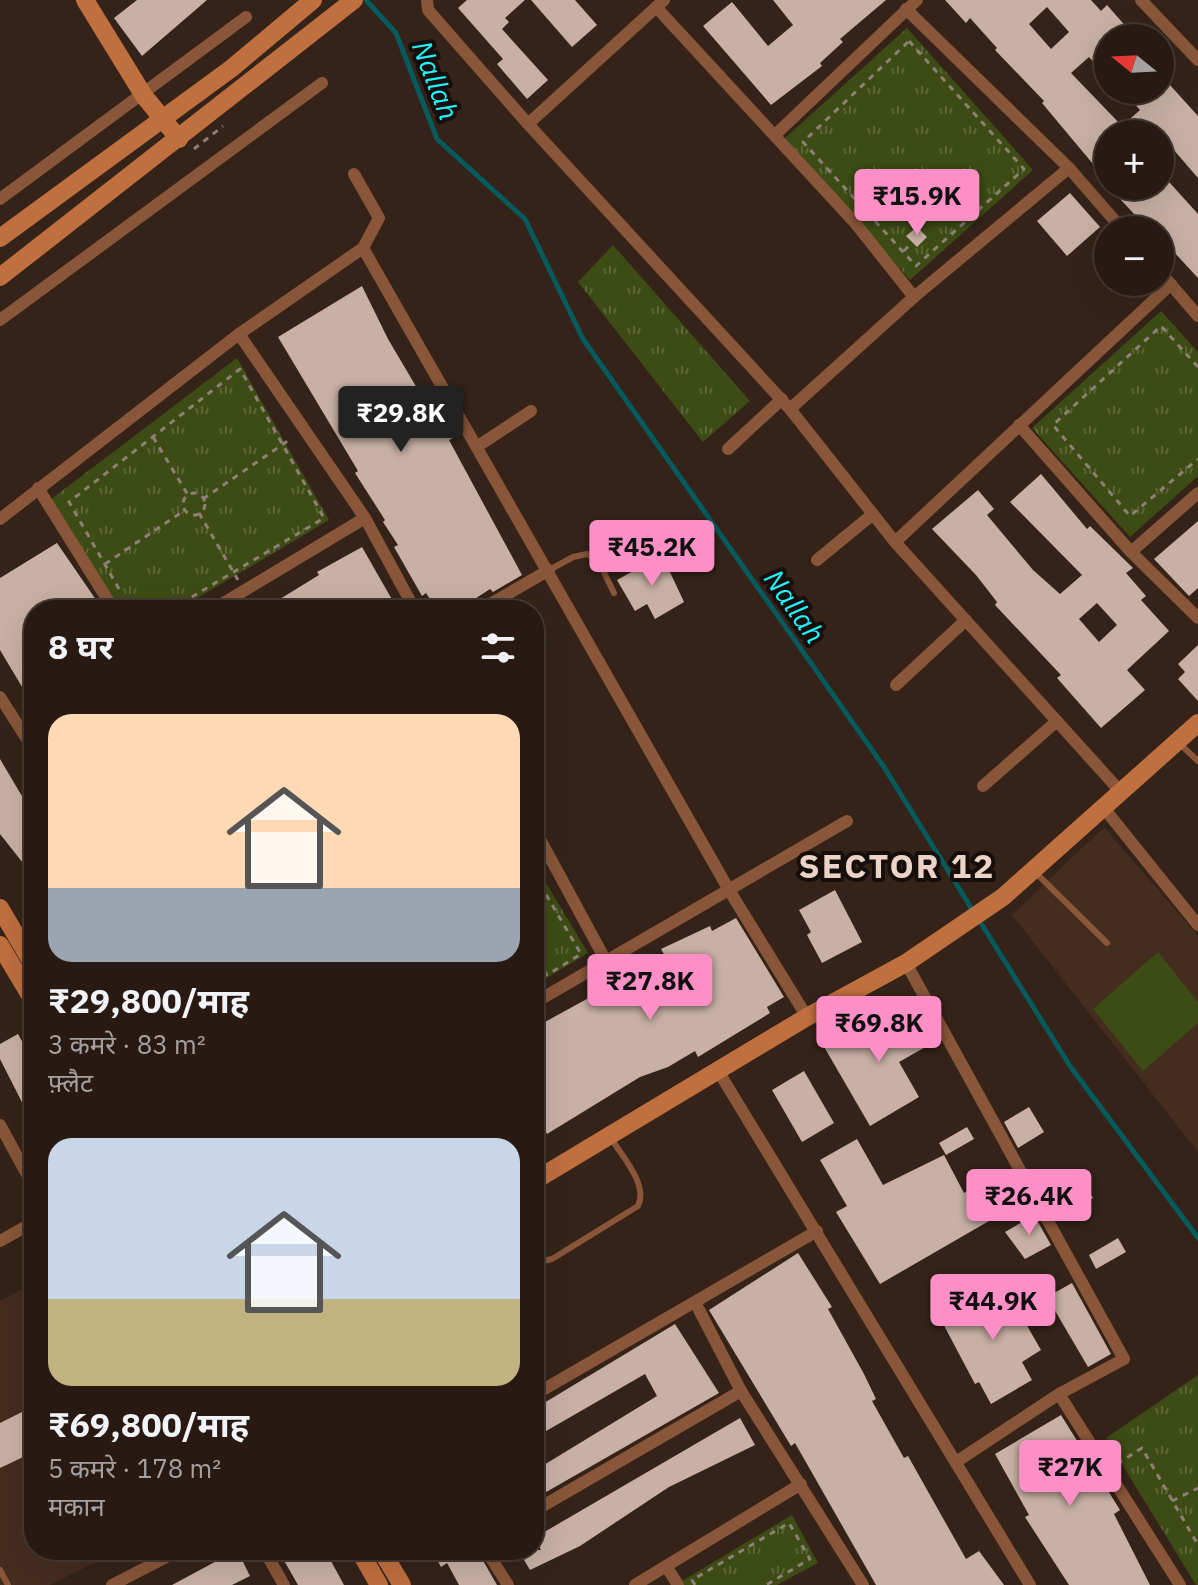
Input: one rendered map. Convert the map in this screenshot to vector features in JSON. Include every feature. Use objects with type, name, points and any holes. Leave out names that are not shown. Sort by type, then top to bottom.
[{"type":"street","points":[[85,0],[144,96],[179,139]]},
{"type":"street","points":[[0,277],[354,0]]},
{"type":"street","points":[[427,0],[428,10],[528,124],[786,404],[895,542],[1120,791]]},
{"type":"street","points":[[775,135],[917,0]]},
{"type":"street","points":[[1141,0],[1198,60]]},
{"type":"street","points":[[528,124],[660,3],[856,224],[914,297]]},
{"type":"street","points":[[0,238],[232,68],[308,5]]},
{"type":"street","points":[[906,9],[1069,168],[1111,216]]},
{"type":"street","points":[[0,199],[144,96],[246,17]]},
{"type":"street","points":[[0,320],[322,83]]},
{"type":"street","points":[[728,449],[1069,168]]},
{"type":"street","points":[[0,519],[239,334],[363,248],[379,218],[354,174]]},
{"type":"street","points":[[363,248],[729,890],[807,1017]]},
{"type":"street","points":[[1174,288],[1198,316]]},
{"type":"street","points":[[895,542],[1158,296]]},
{"type":"street","points":[[239,334],[365,518],[410,600]]},
{"type":"street","points":[[478,446],[531,411]]},
{"type":"street","points":[[1019,425],[1131,552],[1198,618]]},
{"type":"street","points":[[38,488],[108,600]]},
{"type":"street","points":[[1131,552],[1198,493]]},
{"type":"street","points":[[817,560],[873,514]]},
{"type":"street","points":[[229,600],[365,518]]},
{"type":"street","points":[[497,600],[549,570]]},
{"type":"street","points":[[896,685],[966,620]]},
{"type":"street","points":[[0,697],[24,734]]},
{"type":"street","points":[[983,786],[1057,721]]},
{"type":"street","points":[[544,1175],[717,1069],[906,963],[1003,897],[1198,723]]},
{"type":"street","points":[[1103,807],[1198,925]]},
{"type":"street","points":[[544,997],[847,821]]},
{"type":"street","points":[[544,846],[606,961]]},
{"type":"street","points":[[1,912],[24,950]]},
{"type":"street","points":[[0,945],[24,985]]},
{"type":"street","points":[[906,963],[1124,1359],[1059,1394],[956,1462]]},
{"type":"street","points":[[717,1069],[1030,1585]]},
{"type":"street","points":[[0,1125],[24,1169]]},
{"type":"street","points":[[0,1241],[24,1228]]},
{"type":"street","points":[[544,1389],[696,1304],[817,1231]]},
{"type":"street","points":[[696,1304],[741,1391],[863,1585]]},
{"type":"street","points":[[544,1505],[741,1391]]},
{"type":"street","points":[[1059,1394],[1180,1585]]},
{"type":"street","points":[[635,1585],[801,1484]]},
{"type":"street","points":[[112,1585],[161,1560]]},
{"type":"street","points":[[270,1560],[284,1585]]},
{"type":"street","points":[[365,1560],[379,1585]]},
{"type":"street","points":[[387,1560],[402,1585]]},
{"type":"street","points":[[492,1560],[508,1585]]},
{"type":"street","points":[[666,1566],[678,1585]]},
{"type":"lane","points":[[549,570],[573,557],[587,554],[598,560],[614,593]]},
{"type":"lane","points":[[1177,741],[1198,761]]},
{"type":"lane","points":[[1033,870],[1107,943]]},
{"type":"lane","points":[[544,1261],[552,1259],[638,1206],[642,1193],[640,1183],[609,1135]]},
{"type":"lane","points":[[0,1570],[8,1585]]},
{"type":"path","points":[[909,41],[1024,169],[916,266],[903,252],[803,142],[909,41]]},
{"type":"path","points":[[903,252],[912,242]]},
{"type":"path","points":[[1198,367],[1161,326],[1053,425],[1130,516],[1198,459]]},
{"type":"path","points":[[125,598],[69,502],[240,369],[324,518],[187,600]]},
{"type":"path","points":[[203,499],[304,430]]},
{"type":"path","points":[[153,436],[188,495]]},
{"type":"path","points":[[185,510],[193,515],[204,508],[203,499],[198,494],[188,495]]},
{"type":"path","points":[[185,510],[184,501],[188,495]]},
{"type":"path","points":[[105,564],[185,510]]},
{"type":"path","points":[[199,513],[244,591]]},
{"type":"path","points":[[544,891],[581,954],[547,975],[544,970]]},
{"type":"path","points":[[1107,1470],[1142,1448],[1198,1545]]},
{"type":"path","points":[[1172,1501],[1198,1488]]},
{"type":"path","points":[[695,1585],[692,1580],[789,1523],[810,1559],[766,1585]]},
{"type":"shaded area","points":[[1104,827],[1198,936],[1198,1152],[1012,915]]},
{"type":"shaded area","points":[[24,1288],[24,1560],[100,1560],[50,1585],[0,1585],[0,1301]]},
{"type":"green space","points":[[907,28],[1033,170],[910,280],[784,139]]},
{"type":"green space","points":[[613,245],[750,401],[703,442],[578,282]]},
{"type":"green space","points":[[1161,311],[1198,352],[1198,476],[1130,537],[1032,428]]},
{"type":"green space","points":[[237,358],[329,520],[194,600],[110,600],[50,500]]},
{"type":"green space","points":[[544,880],[588,953],[544,980]]},
{"type":"green space","points":[[1158,952],[1198,1002],[1198,1023],[1143,1071],[1093,1009]]},
{"type":"green space","points":[[1198,1375],[1198,1585],[1196,1585],[1106,1438]]},
{"type":"green space","points":[[792,1515],[818,1563],[777,1585],[684,1585],[682,1581]]},
{"type":"building","points":[[137,0],[207,0],[142,56],[114,18]]},
{"type":"building","points":[[467,0],[525,0],[505,18],[509,22],[502,29],[548,80],[527,99],[497,64],[503,59],[458,8]]},
{"type":"building","points":[[531,0],[575,0],[597,25],[572,47]]},
{"type":"building","points":[[773,0],[886,0],[840,39],[843,42],[820,63],[822,66],[771,105],[703,26],[732,2],[768,46],[793,25]]},
{"type":"building","points":[[945,0],[1091,0],[1101,11],[1107,5],[1124,24],[1094,24],[1094,63],[1089,57],[1071,73],[1094,97],[1094,104],[1101,104],[1116,120],[1094,120],[1094,165],[1042,103],[1044,101],[995,50],[997,48],[970,18],[966,23]],"holes":[[[1047,7],[1069,32],[1051,49],[1029,24]]]},
{"type":"building","points":[[1174,89],[1198,116],[1198,178],[1174,150],[1174,120],[1129,120],[1140,110],[1135,104],[1174,104]]},
{"type":"building","points":[[1174,187],[1198,214],[1198,278],[1174,252],[1174,216],[1136,216],[1121,200],[1174,200]]},
{"type":"building","points":[[1070,193],[1094,220],[1094,232],[1067,256],[1037,221]]},
{"type":"building","points":[[917,227],[927,237],[917,247],[906,236]]},
{"type":"building","points":[[362,286],[388,339],[437,422],[443,418],[455,437],[449,440],[522,575],[473,600],[431,600],[426,593],[422,596],[394,547],[398,545],[383,522],[385,520],[355,473],[358,471],[278,337]]},
{"type":"building","points":[[1041,474],[1087,529],[1090,526],[1133,568],[1126,573],[1146,596],[1141,600],[1169,631],[1127,670],[1145,690],[1101,728],[1057,678],[1061,675],[995,605],[997,602],[976,575],[932,529],[978,490],[994,509],[987,515],[1033,570],[1060,594],[1082,575],[1010,502]],"holes":[[[1097,603],[1117,625],[1099,642],[1079,619]]]},
{"type":"building","points":[[1198,521],[1198,588],[1189,596],[1154,559]]},
{"type":"building","points":[[57,543],[96,600],[24,600],[24,690],[0,650],[0,578]]},
{"type":"building","points":[[362,547],[392,600],[278,600],[319,575],[317,572]]},
{"type":"building","points":[[662,555],[684,602],[655,619],[647,604],[635,611],[617,580]]},
{"type":"building","points":[[1198,645],[1198,701],[1178,679],[1185,672],[1178,664]]},
{"type":"building","points":[[0,759],[24,800],[24,864],[0,834]]},
{"type":"building","points":[[835,890],[862,942],[822,963],[807,935],[811,932],[799,910]]},
{"type":"building","points":[[736,918],[784,997],[767,1007],[770,1013],[698,1057],[695,1051],[668,1067],[640,1077],[547,1134],[544,1128],[544,1023],[665,956],[661,949],[710,926],[712,931]]},
{"type":"building","points":[[923,1013],[938,1040],[899,1062],[919,1097],[870,1126],[823,1045],[873,1016],[884,1035]]},
{"type":"building","points":[[18,1034],[24,1045],[24,1106],[0,1059],[0,1044]]},
{"type":"building","points":[[804,1071],[834,1123],[802,1142],[772,1090]]},
{"type":"building","points":[[1029,1107],[1044,1132],[1018,1148],[1004,1122]]},
{"type":"building","points":[[967,1127],[974,1139],[946,1155],[939,1143]]},
{"type":"building","points":[[857,1139],[883,1185],[944,1155],[964,1193],[971,1189],[989,1221],[880,1284],[836,1212],[847,1206],[820,1160]]},
{"type":"building","points":[[1086,1185],[1093,1198],[1067,1213],[1060,1200]]},
{"type":"building","points":[[1034,1215],[1051,1245],[1025,1259],[1005,1232]]},
{"type":"building","points":[[1118,1238],[1126,1252],[1096,1269],[1089,1255]]},
{"type":"building","points":[[798,1253],[832,1307],[828,1309],[876,1399],[872,1401],[904,1458],[908,1456],[966,1559],[979,1551],[1004,1585],[876,1585],[795,1443],[791,1446],[709,1310]]},
{"type":"building","points":[[1002,1282],[1041,1350],[1022,1362],[1032,1380],[991,1404],[979,1382],[975,1384],[940,1318]]},
{"type":"building","points":[[1072,1283],[1111,1354],[1088,1367],[1047,1297]]},
{"type":"building","points":[[675,1324],[719,1393],[544,1493],[544,1465],[657,1396],[645,1374],[544,1432],[544,1403]]},
{"type":"building","points":[[24,1411],[24,1457],[0,1468],[0,1423]]},
{"type":"building","points":[[1061,1415],[1120,1510],[1114,1514],[1150,1585],[1069,1585],[1025,1517],[1029,1515],[995,1454]]},
{"type":"building","points":[[740,1418],[755,1445],[669,1487],[580,1546],[530,1570],[524,1560],[544,1560],[544,1532]]},
{"type":"building","points":[[218,1560],[242,1560],[250,1576],[232,1585],[172,1585]]},
{"type":"building","points":[[284,1560],[330,1560],[344,1585],[298,1585]]},
{"type":"building","points":[[437,1560],[483,1560],[497,1585],[459,1585],[447,1563],[441,1567]]},
{"type":"waterway","name":"Nallah","points":[[366,0],[396,33],[437,139],[525,219],[583,339],[884,767],[973,911]]},
{"type":"waterway","name":"Nallah","points":[[979,920],[1070,1066],[1198,1238]]},
{"type":"district","name":"SECTOR 12","points":[[897,865]]}]
